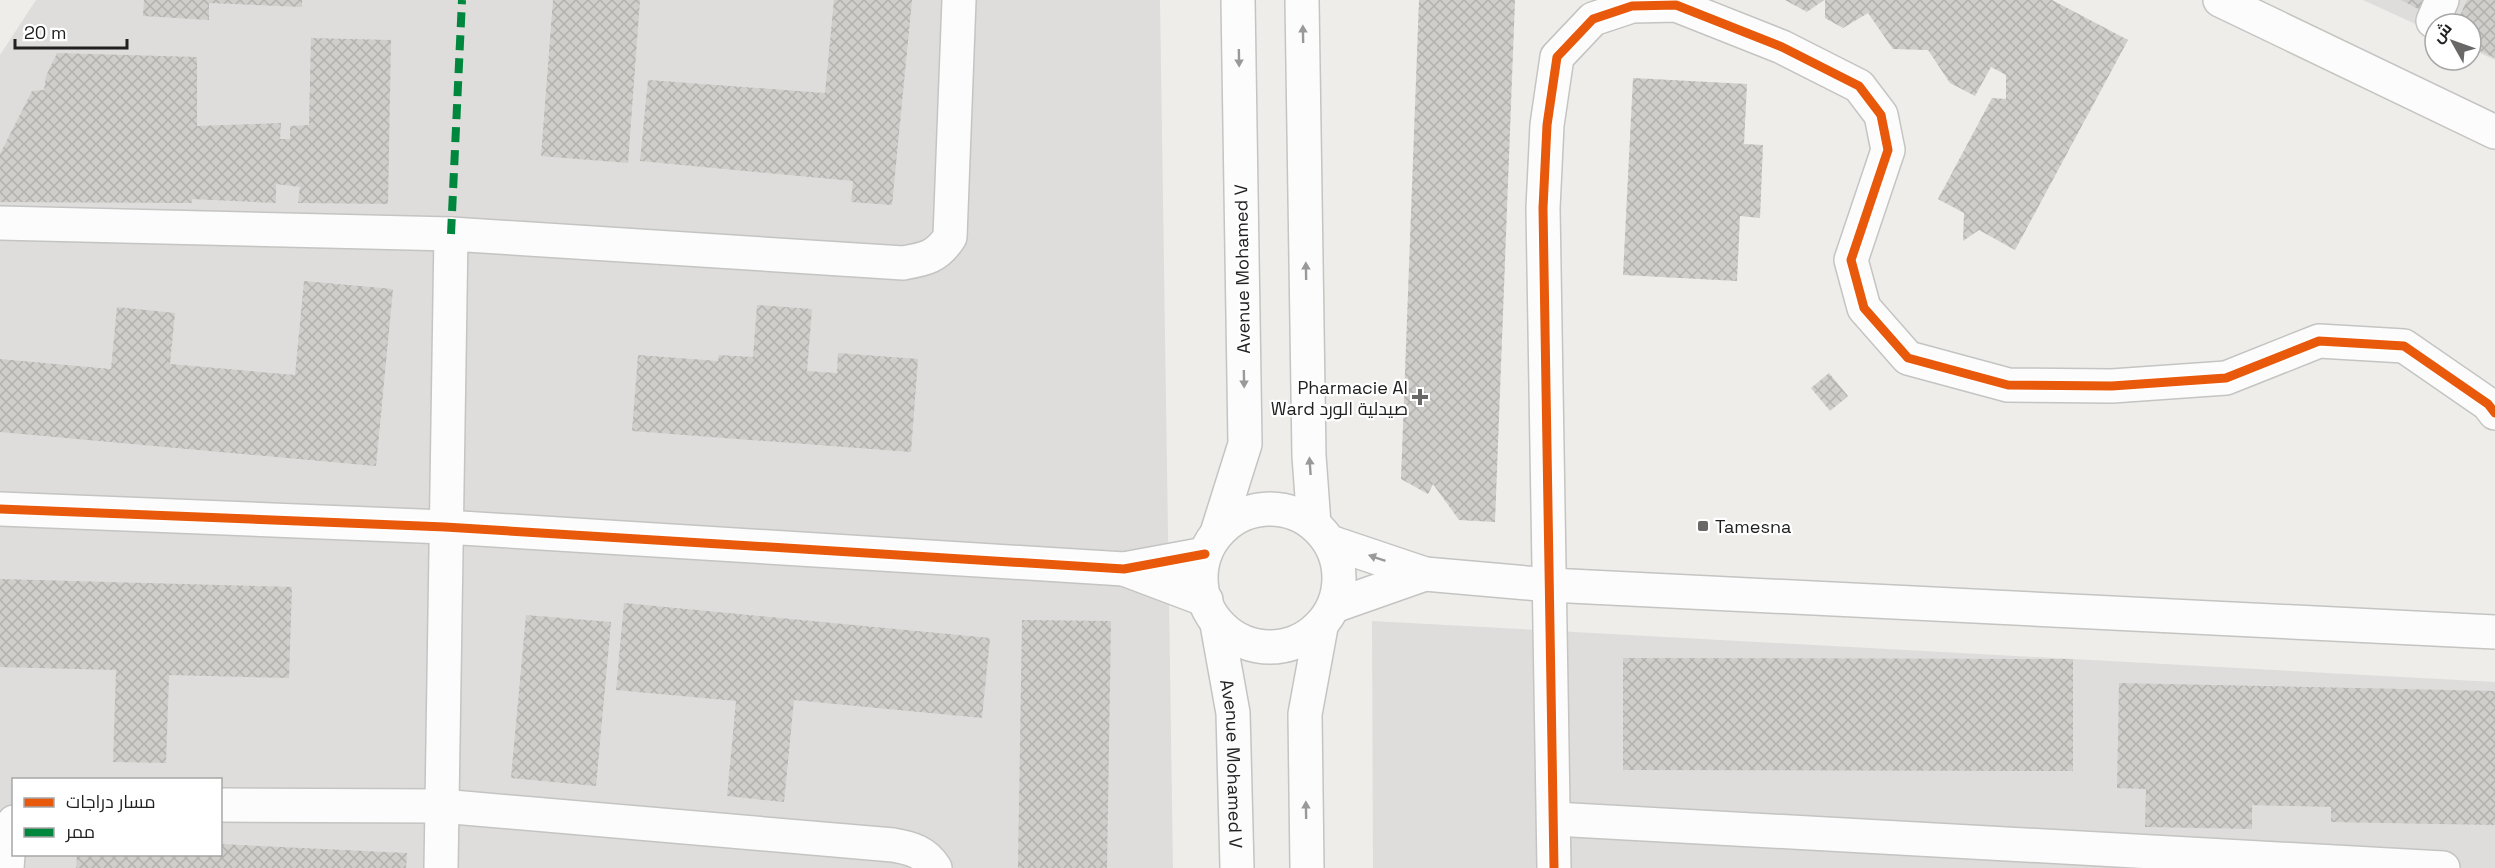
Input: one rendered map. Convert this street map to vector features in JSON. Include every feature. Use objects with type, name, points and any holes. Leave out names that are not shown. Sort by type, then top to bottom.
[{"type":"street","points":[[0,223],[451,234],[903,263],[924,260],[941,251],[950,237],[959,0]]},
{"type":"street","name":"Avenue Mohamed V","points":[[1211,544],[1245,444],[1238,0]]},
{"type":"street","points":[[1302,0],[1309,456],[1322,533],[1340,576],[1327,616],[1305,714],[1307,868]]},
{"type":"street","points":[[2220,0],[2495,132]]},
{"type":"street","points":[[1554,868],[1543,207],[1547,125],[1557,57],[1593,19],[1632,6],[1676,4],[1782,47],[1859,86],[1881,115],[1888,150],[1851,260],[1864,308],[1908,358],[2008,385],[2112,386],[2226,378],[2319,341],[2404,346],[2488,404],[2495,413]]},
{"type":"street","points":[[441,868],[451,234]]},
{"type":"street","points":[[0,509],[445,527],[1124,569],[1211,544]]},
{"type":"street","points":[[1425,574],[1327,616],[1306,639],[1283,647],[1258,647],[1235,639],[1211,612],[1202,592],[1202,576],[1211,544],[1229,523],[1250,512],[1269,509],[1293,512],[1322,533],[1425,574],[1550,585],[2495,632]]},
{"type":"street","points":[[1124,569],[1211,612]]},
{"type":"street","name":"Avenue Mohamed V","points":[[1211,612],[1233,713],[1236,868]]},
{"type":"street","points":[[222,805],[441,806],[893,845],[912,848],[929,858],[935,868]]},
{"type":"street","points":[[1554,819],[2095,858],[2429,868]]},
{"type":"street","points":[[7,868],[12,825]]},
{"type":"shaded area","points":[[36,0],[1160,0],[1173,868],[0,868],[0,55]]},
{"type":"shaded area","points":[[2363,0],[2495,0],[2495,60],[2483,54],[2483,12],[2423,12],[2423,28]]},
{"type":"shaded area","points":[[1372,621],[2495,682],[2495,868],[1373,868]]},
{"type":"building","points":[[144,0],[302,0],[302,7],[209,3],[209,20],[143,16]]},
{"type":"building","points":[[553,0],[640,0],[628,163],[541,156]]},
{"type":"building","points":[[834,0],[912,0],[892,205],[851,202],[853,181],[640,161],[648,80],[825,93]]},
{"type":"building","points":[[1419,0],[1515,0],[1495,522],[1459,520],[1433,484],[1428,494],[1401,479]]},
{"type":"building","points":[[1785,0],[1824,0],[1807,12]]},
{"type":"building","points":[[1825,0],[2052,0],[2128,40],[2015,250],[1979,230],[1963,241],[1964,213],[1938,199],[1992,98],[2006,99],[2006,75],[1991,67],[1975,96],[1950,83],[1928,50],[1893,49],[1868,13],[1843,28],[1825,18]]},
{"type":"building","points":[[2401,0],[2425,0],[2420,10]]},
{"type":"building","points":[[2467,0],[2495,0],[2495,58],[2483,52],[2483,12],[2462,12]]},
{"type":"building","points":[[311,38],[391,40],[388,204],[298,203],[300,187],[276,184],[276,203],[192,199],[192,203],[0,202],[0,154],[32,91],[44,90],[46,76],[57,53],[197,57],[197,126],[281,123],[280,139],[290,139],[290,126],[309,125]]},
{"type":"building","points":[[1633,78],[1747,84],[1744,144],[1763,145],[1760,218],[1740,216],[1737,281],[1623,275]]},
{"type":"building","points":[[304,281],[393,289],[376,466],[0,432],[0,359],[111,369],[117,307],[175,313],[170,364],[295,375]]},
{"type":"building","points":[[757,305],[812,309],[807,371],[837,373],[838,353],[918,359],[911,452],[632,431],[638,355],[718,361],[719,355],[753,357]]},
{"type":"building","points":[[1829,373],[1848,396],[1830,411],[1811,388]]},
{"type":"building","points":[[0,579],[292,587],[289,678],[169,675],[166,763],[113,762],[116,670],[0,667]]},
{"type":"building","points":[[624,603],[990,638],[982,718],[794,700],[784,802],[727,796],[736,701],[616,690]]},
{"type":"building","points":[[526,615],[611,622],[596,786],[511,778]]},
{"type":"building","points":[[1022,620],[1111,621],[1107,868],[1018,868]]},
{"type":"building","points":[[1623,658],[2073,659],[2073,771],[1623,770]]},
{"type":"building","points":[[2119,683],[2495,691],[2495,825],[2331,822],[2331,807],[2252,805],[2252,829],[2145,827],[2146,789],[2117,788]]},
{"type":"building","points":[[222,844],[407,853],[406,868],[76,868],[77,856],[222,856]]},
{"type":"marked path","points":[[451,234],[462,0]]},
{"type":"cycle path","points":[[1554,868],[1543,208],[1547,125],[1557,57],[1593,19],[1632,6],[1676,5],[1782,47],[1859,86],[1881,115],[1888,150],[1851,260],[1864,308],[1908,358],[2008,385],[2112,386],[2226,378],[2319,341],[2404,346],[2488,404],[2495,413]]},
{"type":"cycle path","points":[[0,509],[445,527],[1124,569],[1205,554]]},
{"type":"place","name":"Pharmacie Al Ward صيدلية الورد","points":[[1420,397]]},
{"type":"place","name":"Tamesna","points":[[1703,526]]}]
